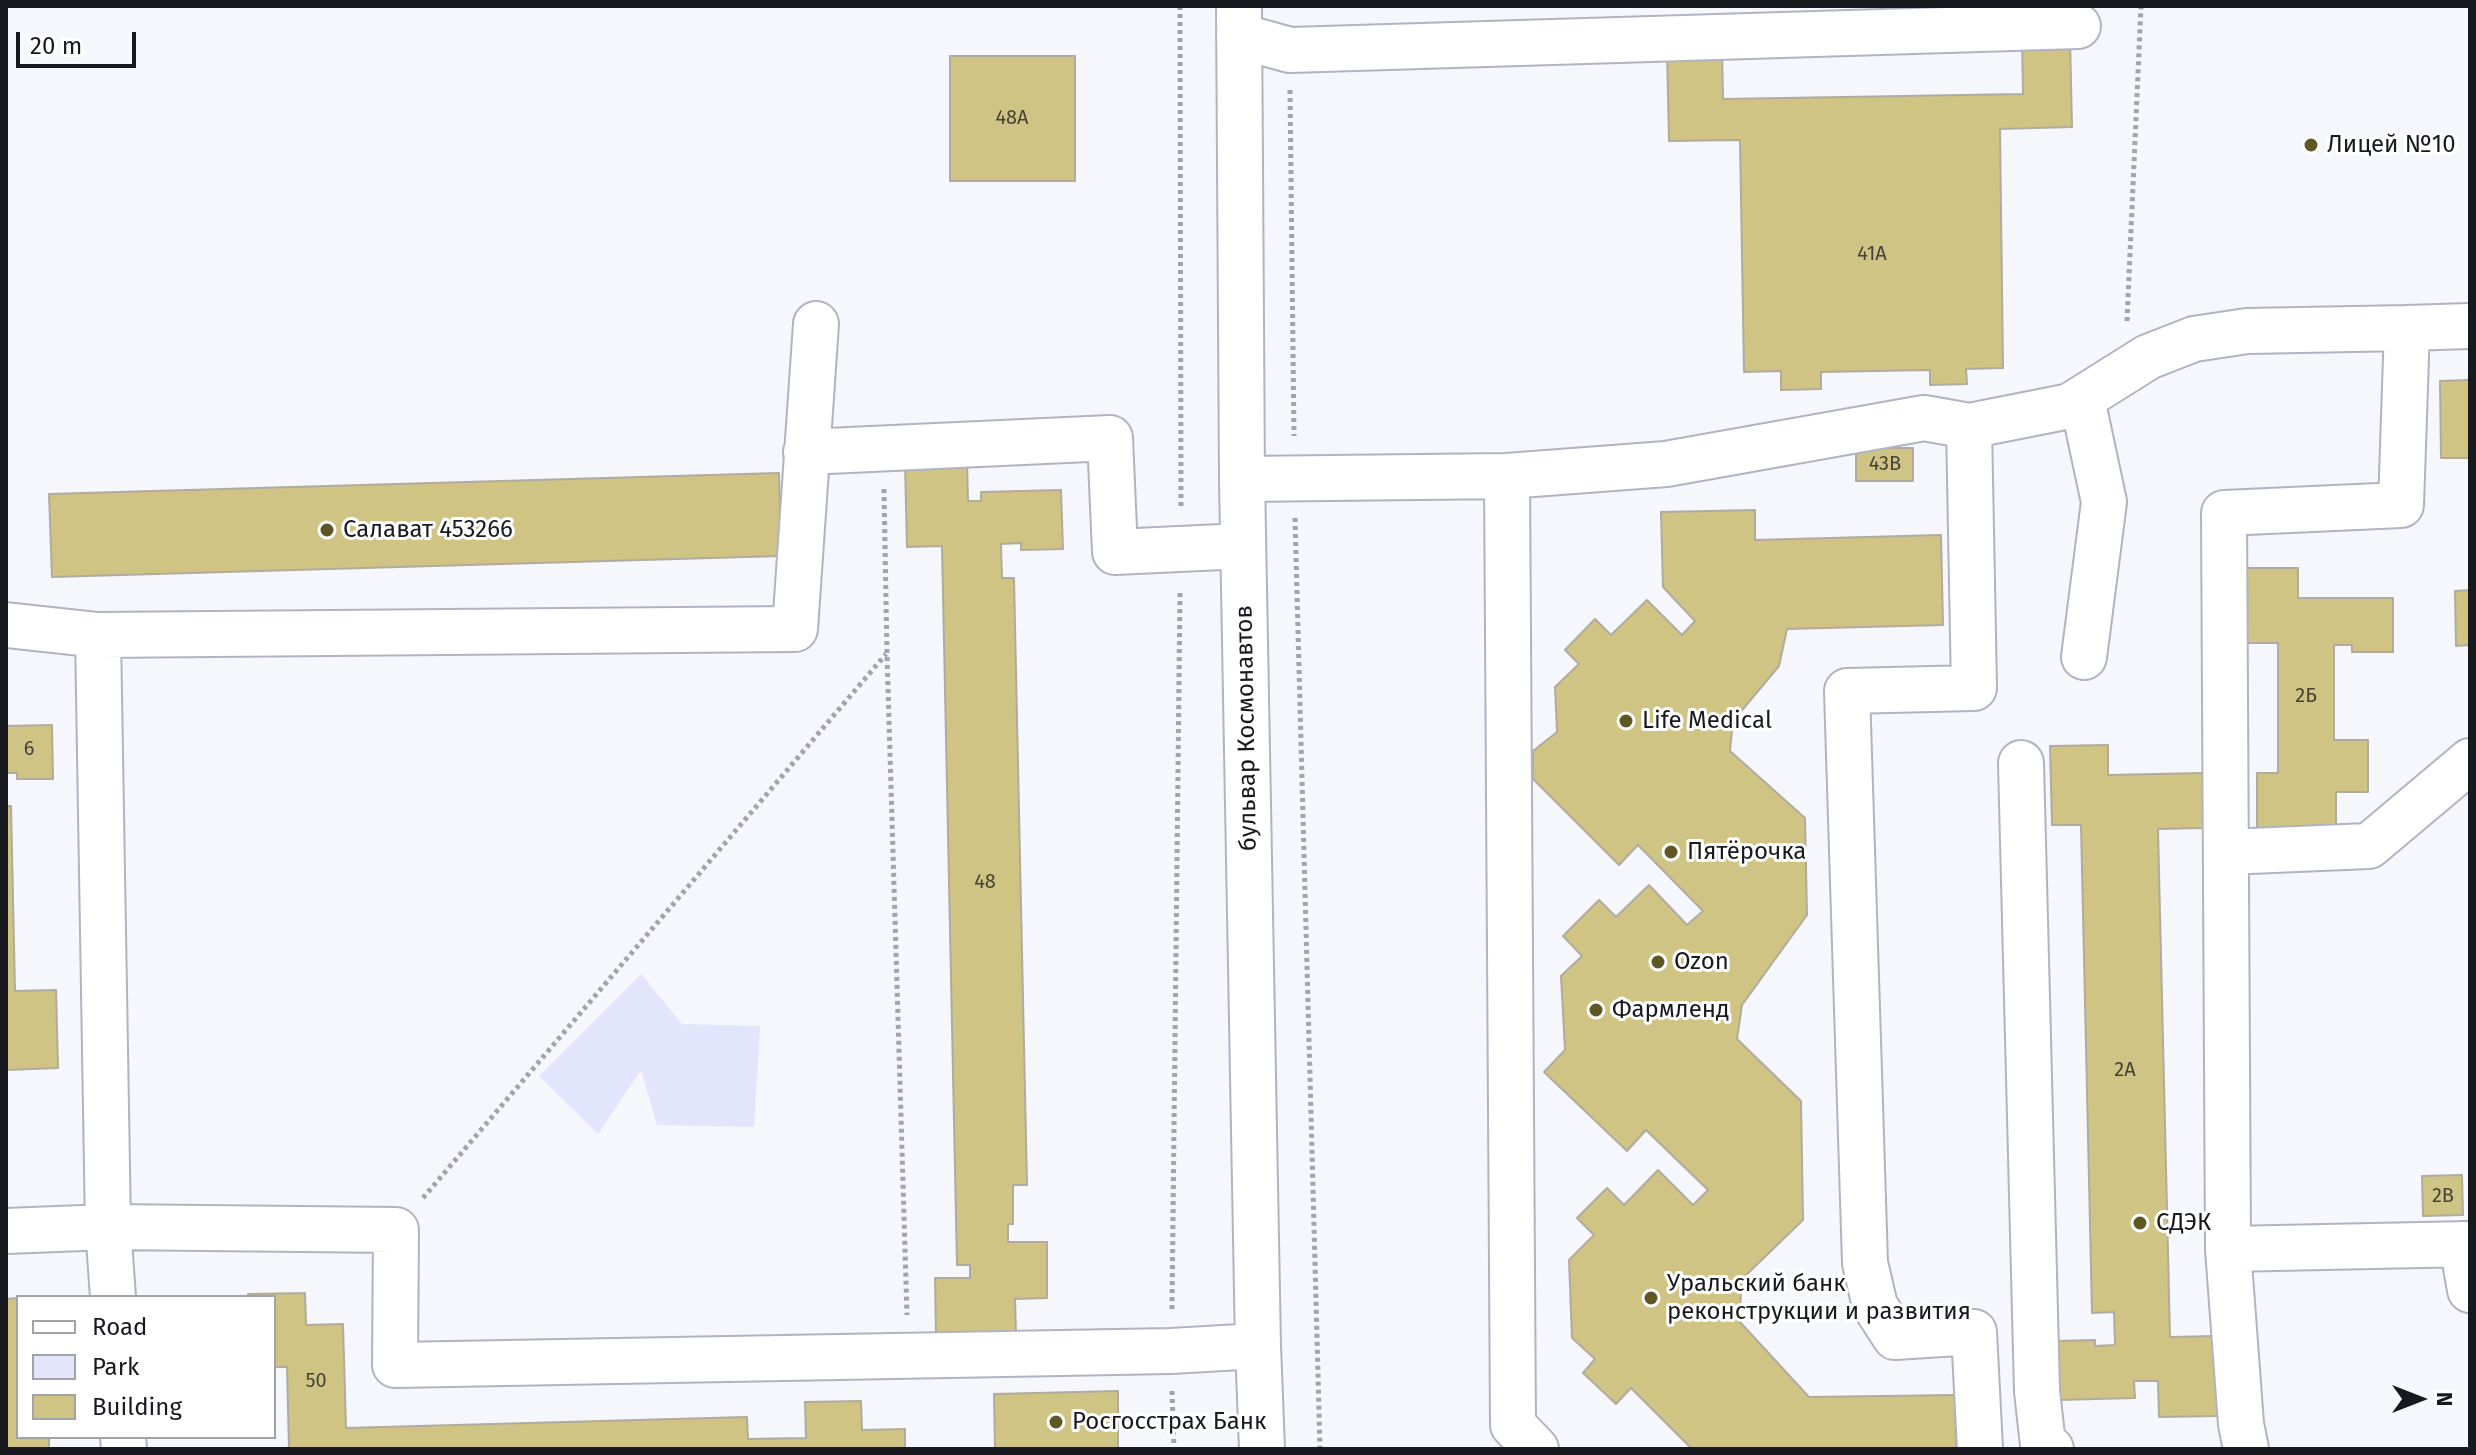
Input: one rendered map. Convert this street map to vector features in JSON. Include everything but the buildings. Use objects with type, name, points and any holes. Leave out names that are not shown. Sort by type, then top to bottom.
[{"type":"street","points":[[1239,21],[1290,50],[2078,26]]},
{"type":"street","name":"бульвар Космонавтов","points":[[1239,21],[1243,546],[1262,1449]]},
{"type":"street","points":[[6,625],[98,635],[795,629],[816,324]]},
{"type":"street","points":[[1242,479],[1507,476],[1666,464],[1924,418],[1969,426],[2070,406],[2148,357],[2194,339],[2247,331],[2470,326]]},
{"type":"street","points":[[2246,1449],[2241,1424],[2228,1249],[2224,513],[2401,505],[2407,328]]},
{"type":"street","points":[[2082,399],[2104,502],[2084,657]]},
{"type":"street","points":[[1969,426],[1974,688],[1847,691],[1865,1263],[1875,1306],[1895,1337],[1974,1332],[1980,1449]]},
{"type":"street","points":[[806,452],[1110,438],[1115,552],[1243,546]]},
{"type":"street","points":[[1507,476],[1513,1425],[1536,1449]]},
{"type":"street","points":[[98,635],[108,1227],[113,1295]]},
{"type":"street","points":[[2226,852],[2369,846],[2470,761]]},
{"type":"street","points":[[2021,763],[2037,1391],[2043,1445],[2051,1449]]},
{"type":"street","points":[[6,1231],[108,1227],[396,1230],[395,1365],[1171,1351],[1258,1346]]},
{"type":"street","points":[[2228,1249],[2466,1244],[2470,1290]]},
{"type":"path","points":[[1174,1449],[1171,1351],[1183,398],[1180,6]]},
{"type":"path","points":[[2125,372],[2141,6]]},
{"type":"path","points":[[1290,50],[1294,479],[1320,1449]]},
{"type":"path","points":[[883,448],[909,1354]]},
{"type":"path","points":[[396,1230],[887,654]]},
{"type":"green space","points":[[641,974],[682,1024],[760,1026],[754,1127],[657,1125],[641,1070],[598,1134],[539,1076]]},
{"type":"place","name":"Лицей №10","points":[[2311,145]]},
{"type":"place","name":"Салават 453266","points":[[327,530]]},
{"type":"place","name":"Life Medical","points":[[1626,721]]},
{"type":"place","name":"Пятёрочка","points":[[1671,852]]},
{"type":"place","name":"Ozon","points":[[1658,962]]},
{"type":"place","name":"Фармленд","points":[[1596,1010]]},
{"type":"place","name":"СДЭК","points":[[2140,1223]]},
{"type":"place","name":"Уральский банк реконструкции и развития","points":[[1651,1298]]},
{"type":"place","name":"Росгосстрах Банк","points":[[1056,1422]]}]
